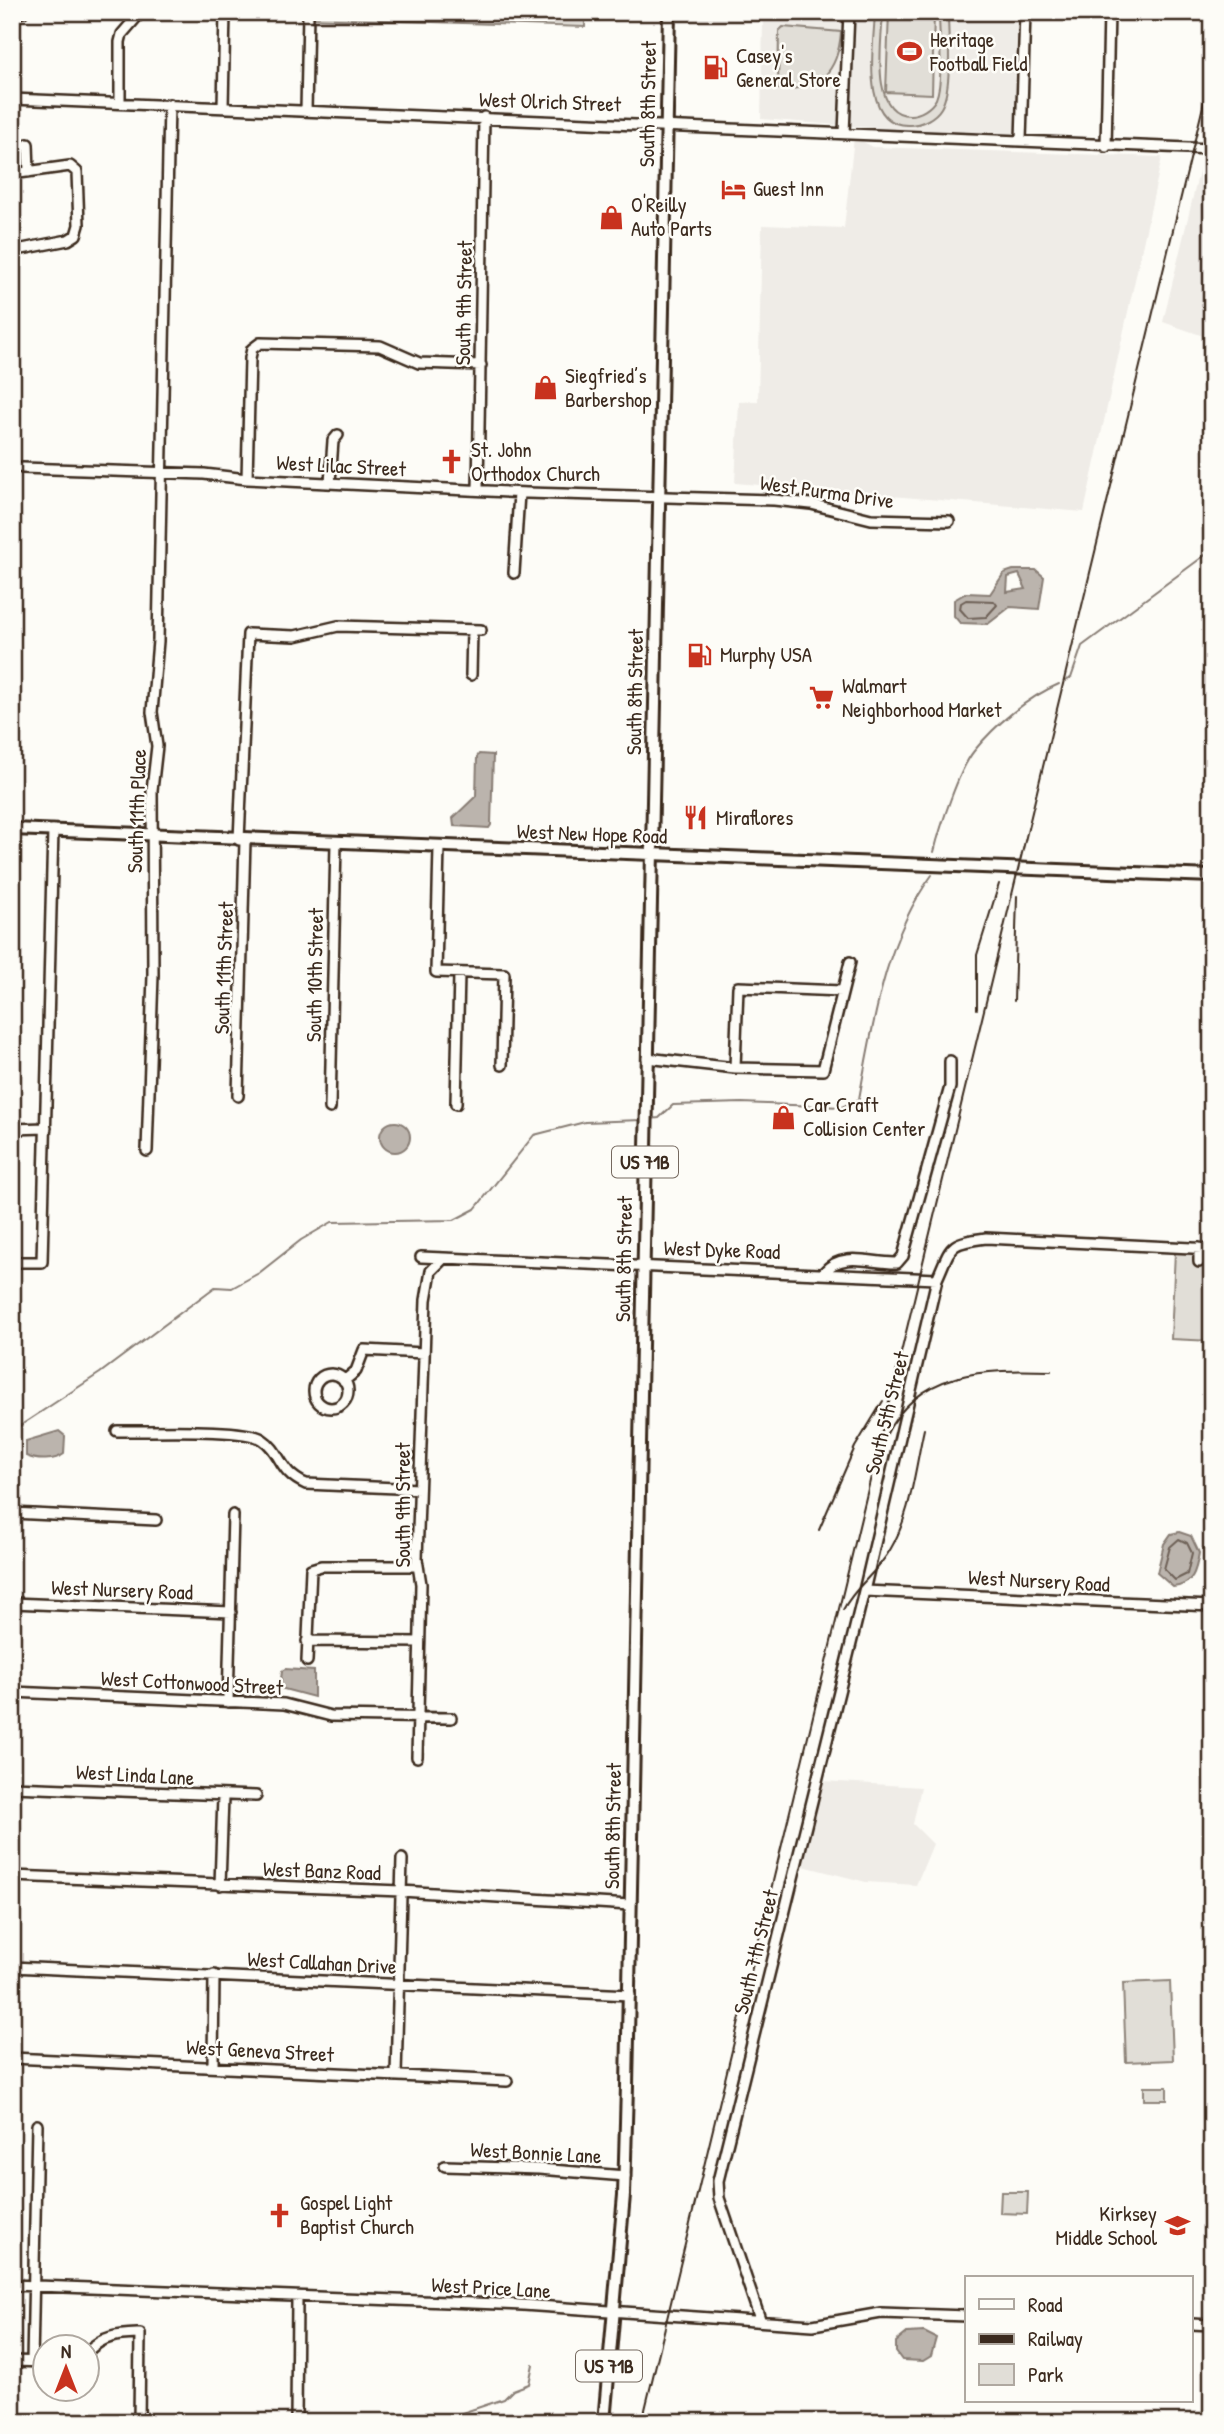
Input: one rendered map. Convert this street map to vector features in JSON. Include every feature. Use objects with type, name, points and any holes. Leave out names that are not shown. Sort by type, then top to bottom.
[{"type":"main road","name":"South 8th Street","points":[[604,2422],[625,2176],[630,1995],[669,12]]},
{"type":"main road","name":"West New Hope Road","points":[[12,829],[1212,876]]},
{"type":"street","points":[[12,15],[23,12]]},
{"type":"street","points":[[120,102],[120,42],[122,34],[141,12]]},
{"type":"street","points":[[223,107],[225,12]]},
{"type":"street","points":[[306,111],[308,12]]},
{"type":"street","points":[[844,133],[849,12]]},
{"type":"street","points":[[1021,140],[1025,12]]},
{"type":"street","points":[[1106,147],[1109,12]]},
{"type":"street","name":"West Olrich Street","points":[[12,99],[1021,140],[1106,147],[1212,149]]},
{"type":"street","name":"South 11th Place","points":[[146,1151],[153,975],[152,790],[157,746],[152,712],[158,641],[169,104]]},
{"type":"street","name":"South 9th Street","points":[[478,490],[484,117]]},
{"type":"street","points":[[28,144],[29,172]]},
{"type":"street","points":[[12,174],[69,166],[77,172],[79,225],[76,235],[68,240],[12,251]]},
{"type":"street","points":[[247,479],[250,358],[252,349],[260,343],[380,346],[419,363],[481,365]]},
{"type":"street","points":[[330,483],[333,441],[338,435]]},
{"type":"street","name":"West Lilac Street","points":[[22,468],[519,493],[659,496]]},
{"type":"street","points":[[514,573],[519,493]]},
{"type":"street","name":"West Purma Drive","points":[[659,496],[791,502],[871,519],[949,521]]},
{"type":"street","name":"South 11th Street","points":[[238,1096],[248,634],[295,636],[338,626],[477,630],[471,675]]},
{"type":"street","points":[[12,1262],[42,1262],[53,831]]},
{"type":"street","name":"South 10th Street","points":[[330,1108],[336,843]]},
{"type":"street","points":[[439,846],[436,972],[504,974],[502,1065]]},
{"type":"street","points":[[648,1058],[735,1068],[823,1070],[850,962]]},
{"type":"street","points":[[456,1104],[459,974]]},
{"type":"street","points":[[735,1068],[738,987],[842,991]]},
{"type":"street","points":[[824,1272],[832,1263],[844,1259],[897,1263],[902,1256],[950,1087],[950,1061]]},
{"type":"street","points":[[12,1129],[46,1128]]},
{"type":"street","name":"South 5th Street","points":[[864,1591],[937,1279],[952,1247],[959,1241],[986,1238],[1199,1248]]},
{"type":"street","points":[[1199,1262],[1199,1248],[1212,1249]]},
{"type":"street","name":"West Dyke Road","points":[[421,1257],[643,1264],[937,1279]]},
{"type":"street","name":"South 9th Street","points":[[417,1757],[421,1584],[417,1566],[426,1300],[432,1271],[443,1259]]},
{"type":"street","points":[[344,1381],[356,1371],[363,1350],[424,1353]]},
{"type":"street","points":[[117,1431],[251,1435],[273,1449],[291,1478],[306,1484],[419,1489]]},
{"type":"street","points":[[12,1513],[156,1520]]},
{"type":"street","points":[[228,1702],[233,1515]]},
{"type":"street","points":[[307,1661],[311,1569],[321,1566],[417,1566]]},
{"type":"street","name":"West Nursery Road","points":[[864,1591],[1212,1606]]},
{"type":"street","name":"South 7th Street","points":[[760,2319],[719,2198],[718,2181],[864,1591]]},
{"type":"street","name":"West Nursery Road","points":[[12,1603],[231,1612]]},
{"type":"street","points":[[307,1641],[419,1642]]},
{"type":"street","name":"West Cottonwood Street","points":[[12,1692],[295,1705],[309,1712],[331,1716],[451,1718]]},
{"type":"street","name":"West Linda Lane","points":[[12,1787],[256,1797]]},
{"type":"street","points":[[220,1885],[223,1797]]},
{"type":"street","points":[[396,2075],[402,1859]]},
{"type":"street","name":"West Banz Road","points":[[12,1876],[401,1891],[630,1905]]},
{"type":"street","name":"West Callahan Drive","points":[[12,1967],[630,1995]]},
{"type":"street","points":[[213,2066],[215,1975]]},
{"type":"street","name":"West Geneva Street","points":[[12,2058],[507,2081]]},
{"type":"street","points":[[33,2332],[37,2125]]},
{"type":"street","name":"West Bonnie Lane","points":[[445,2166],[539,2169],[625,2176]]},
{"type":"street","name":"West Price Lane","points":[[12,2285],[614,2311],[760,2319],[813,2325],[881,2313],[965,2316]]},
{"type":"street","points":[[296,2422],[297,2297]]},
{"type":"street","points":[[1192,2324],[1212,2325]]},
{"type":"street","points":[[102,2339],[113,2335],[140,2334],[139,2422]]},
{"type":"street","points":[[12,2361],[32,2362]]},
{"type":"shaded area","points":[[683,12],[1023,12],[1021,140],[761,119],[763,22],[683,20]]},
{"type":"shaded area","points":[[854,137],[873,147],[1162,157],[1084,512],[735,483],[739,402],[758,401],[762,225],[844,228]]},
{"type":"shaded area","points":[[1202,159],[1212,159],[1212,339],[1163,322]]},
{"type":"shaded area","points":[[823,1781],[921,1787],[913,1824],[933,1844],[916,1885],[866,1882],[803,1866]]},
{"type":"green space","points":[[308,12],[585,12],[585,27],[308,18]]},
{"type":"green space","points":[[875,12],[883,12],[880,57],[883,90],[888,103],[897,112],[910,115],[925,110],[936,99],[940,69],[939,12],[948,12],[949,62],[945,99],[935,115],[918,124],[893,122],[882,113],[876,99],[872,62]]},
{"type":"green space","name":"Heritage Football Field","points":[[889,12],[934,12],[932,94],[886,92]]},
{"type":"green space","points":[[783,27],[841,32],[836,58],[831,68],[816,82],[805,87],[778,89],[779,31]]},
{"type":"green space","points":[[1175,1251],[1212,1253],[1212,1341],[1171,1339]]},
{"type":"green space","points":[[1170,1981],[1173,2060],[1126,2062],[1123,1983]]},
{"type":"green space","points":[[1144,2087],[1167,2087],[1167,2100],[1144,2100]]},
{"type":"green space","points":[[1001,2192],[1028,2192],[1027,2214],[1000,2213]]},
{"type":"water","points":[[1013,570],[1036,570],[1044,577],[1039,609],[1010,607],[988,624],[960,623],[954,616],[954,600],[966,593],[990,594],[1004,573]],"holes":[[[1019,574],[1026,589],[1007,592],[1008,577]]]},
{"type":"water","points":[[479,754],[493,755],[491,825],[489,828],[454,826],[453,818],[476,796]]},
{"type":"water","points":[[395,1122],[401,1123],[409,1131],[409,1143],[401,1151],[395,1152],[389,1151],[381,1143],[380,1137],[381,1131],[389,1123]]},
{"type":"water","points":[[59,1431],[65,1436],[64,1454],[46,1460],[26,1456],[26,1441]]},
{"type":"water","points":[[1179,1532],[1191,1536],[1199,1553],[1189,1580],[1173,1587],[1157,1573],[1164,1544],[1171,1534]]},
{"type":"water","points":[[282,1671],[314,1671],[314,1697],[280,1688]]},
{"type":"water","points":[[924,2332],[936,2338],[931,2356],[923,2361],[902,2360],[896,2352],[896,2342],[907,2333]]},
{"type":"waterway","points":[[1065,681],[1071,678],[1082,646],[1212,550]]},
{"type":"waterway","points":[[934,852],[956,785],[974,751],[1013,713],[1036,696],[1059,684]]},
{"type":"waterway","points":[[650,1119],[659,1118],[673,1105],[742,1103],[842,1107],[859,1099],[876,1012],[892,954],[916,900],[932,875]]},
{"type":"waterway","points":[[12,1431],[100,1373],[215,1287],[232,1288],[259,1273],[301,1240],[332,1222],[454,1220],[475,1209],[534,1135],[585,1122],[642,1120]]},
{"type":"waterway","points":[[435,2422],[504,2399],[513,2390],[529,2384],[533,2364]]},
{"type":"railway","points":[[642,2422],[1212,69]]},
{"type":"railway","points":[[977,1009],[977,955],[999,884]]},
{"type":"railway","points":[[1014,1001],[1017,896]]},
{"type":"railway","points":[[885,1437],[899,1415],[916,1398],[935,1386],[979,1373],[1051,1371]]},
{"type":"railway","points":[[819,1530],[855,1447],[883,1401]]},
{"type":"railway","points":[[843,1610],[885,1558],[897,1536],[908,1507],[924,1429]]},
{"type":"place","name":"Heritage Football Field","points":[[910,52]]},
{"type":"place","name":"Casey's General Store","points":[[716,68]]},
{"type":"place","name":"Guest Inn","points":[[733,189]]},
{"type":"place","name":"O'Reilly Auto Parts","points":[[611,217]]},
{"type":"place","name":"Siegfried’s Barbershop","points":[[545,388]]},
{"type":"place","name":"St. John Orthodox Church","points":[[451,462]]},
{"type":"place","name":"Murphy USA","points":[[700,655]]},
{"type":"place","name":"Walmart Neighborhood Market","points":[[822,698]]},
{"type":"place","name":"Miraflores","points":[[696,818]]},
{"type":"place","name":"Car Craft Collision Center","points":[[783,1117]]},
{"type":"place","name":"Gospel Light Baptist Church","points":[[280,2215]]},
{"type":"place","name":"Kirksey Middle School","points":[[1177,2226]]}]
